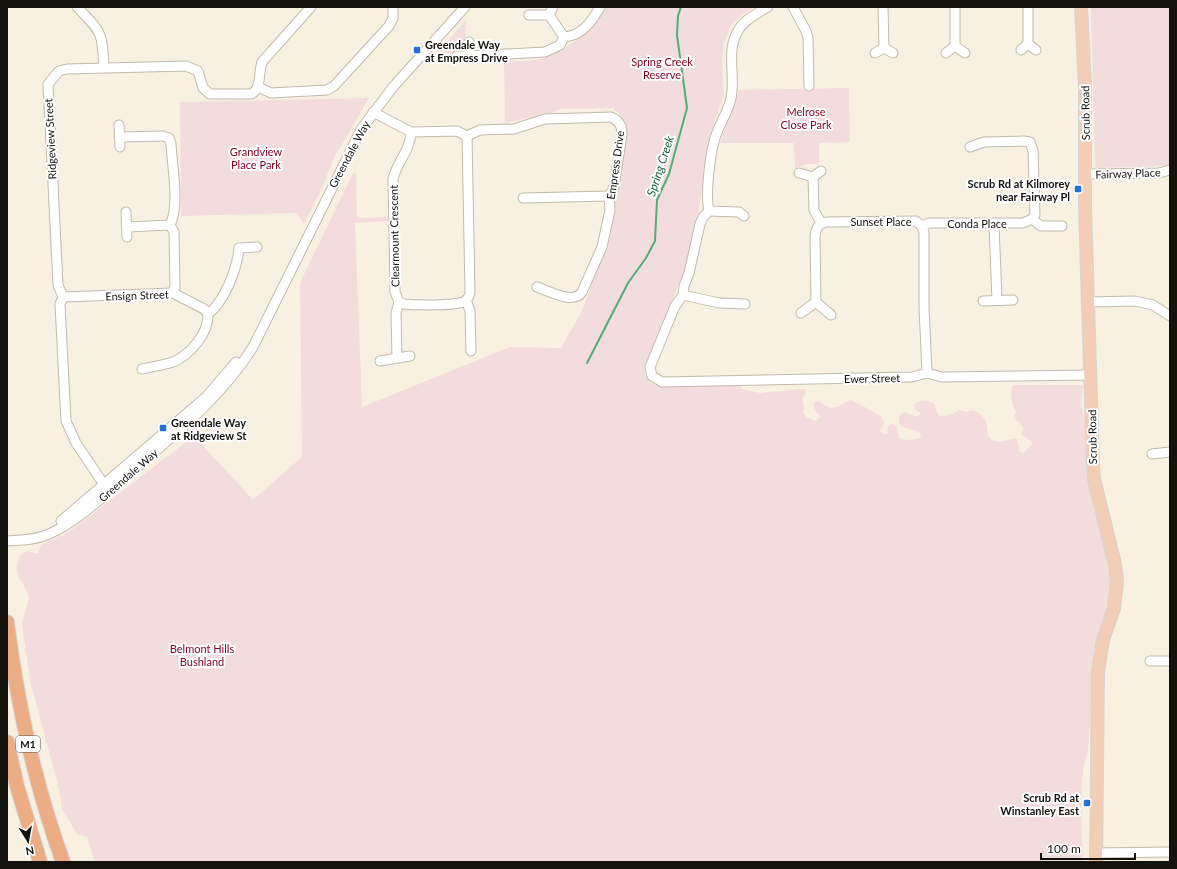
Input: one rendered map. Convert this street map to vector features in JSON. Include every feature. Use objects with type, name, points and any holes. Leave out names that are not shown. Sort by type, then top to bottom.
[{"type":"highway","name":"M1","points":[[7,622],[13,666],[28,743],[46,812],[63,862]]},
{"type":"highway","name":"M1","points":[[7,742],[17,786],[40,862]]},
{"type":"main road","name":"Scrub Road","points":[[1081,7],[1085,86],[1094,479],[1115,564],[1117,581],[1114,608],[1102,640],[1098,666],[1096,858]]},
{"type":"street","points":[[77,7],[98,28],[101,34],[104,67]]},
{"type":"street","points":[[311,7],[262,62],[259,70],[258,87],[271,93],[327,90],[334,86],[389,26],[393,18],[393,7]]},
{"type":"street","points":[[564,37],[572,36],[582,31],[593,19],[600,7]]},
{"type":"street","points":[[709,211],[706,197],[714,139],[731,99],[731,51],[733,41],[739,28],[746,20],[768,7]]},
{"type":"street","points":[[793,7],[806,31],[805,65],[809,86]]},
{"type":"street","points":[[883,7],[884,48]]},
{"type":"street","points":[[955,7],[955,46],[964,54]]},
{"type":"street","points":[[1020,50],[1032,47],[1028,7]]},
{"type":"street","name":"Greendale Way","points":[[7,541],[37,538],[107,488],[213,390],[234,365],[264,322],[348,152],[373,112],[459,9]]},
{"type":"street","points":[[529,15],[551,11],[564,37]]},
{"type":"street","points":[[457,56],[545,52],[560,45],[564,37]]},
{"type":"street","points":[[469,42],[469,56]]},
{"type":"street","points":[[946,53],[955,46]]},
{"type":"street","points":[[884,48],[893,53]]},
{"type":"street","points":[[875,53],[884,48]]},
{"type":"street","name":"Ridgeview Street","points":[[107,488],[76,443],[66,421],[60,304],[63,297],[58,285],[48,84],[56,74],[67,69],[190,66],[198,71],[202,88],[210,94],[251,94],[255,92],[258,87]]},
{"type":"street","points":[[373,112],[410,132],[457,131],[467,136],[470,293],[466,300],[470,311],[471,351]]},
{"type":"street","name":"Empress Drive","points":[[467,136],[480,130],[514,129],[545,119],[611,117],[620,124],[622,134],[614,187],[609,196],[610,210],[602,247],[580,295],[570,298],[537,287]]},
{"type":"street","points":[[119,125],[120,147]]},
{"type":"street","name":"Clearmount Crescent","points":[[410,132],[409,146],[395,169],[393,179],[395,292],[399,302],[410,305],[458,304],[466,300]]},
{"type":"street","points":[[119,137],[163,136],[169,138],[171,144],[174,204],[173,218],[170,225]]},
{"type":"street","points":[[970,147],[984,142],[1024,140],[1030,142],[1033,151],[1035,210],[1032,219],[1041,226],[1062,226]]},
{"type":"street","name":"Fairway Place","points":[[1086,174],[1159,173],[1170,170]]},
{"type":"street","points":[[813,177],[821,171]]},
{"type":"street","points":[[799,173],[813,177]]},
{"type":"street","points":[[813,177],[814,210],[821,223],[816,228],[815,236],[816,302],[831,315]]},
{"type":"street","points":[[523,198],[609,196]]},
{"type":"street","points":[[744,216],[739,212],[709,211],[703,217],[700,224],[689,273],[684,286],[684,295],[719,303],[746,304]]},
{"type":"street","points":[[126,212],[127,237]]},
{"type":"street","name":"Conda Place","points":[[922,226],[929,223],[1023,223],[1032,219]]},
{"type":"street","name":"Sunset Place","points":[[821,223],[911,220],[916,221],[922,226],[925,240],[924,307],[927,373]]},
{"type":"street","points":[[994,224],[997,300]]},
{"type":"street","points":[[127,227],[170,225]]},
{"type":"street","points":[[170,225],[174,232],[175,287],[173,293]]},
{"type":"street","points":[[142,369],[174,362],[193,348],[207,325],[208,314],[214,310],[236,270],[239,248],[257,247]]},
{"type":"street","name":"Ensign Street","points":[[63,297],[173,293],[204,309],[208,314]]},
{"type":"street","name":"Ewer Street","points":[[684,295],[675,306],[650,366],[652,376],[662,382],[912,377],[927,373],[942,377],[1091,375]]},
{"type":"street","points":[[983,301],[1013,300]]},
{"type":"street","points":[[1089,302],[1136,301],[1153,306],[1170,316]]},
{"type":"street","points":[[397,357],[396,313],[399,302]]},
{"type":"street","points":[[801,313],[816,302]]},
{"type":"street","points":[[380,361],[410,356]]},
{"type":"street","points":[[1152,454],[1170,452]]},
{"type":"street","points":[[1150,661],[1170,661]]},
{"type":"street","points":[[1096,858],[1170,852]]},
{"type":"green space","name":"Belmont Hills Bushland","points":[[605,7],[754,7],[741,15],[730,27],[724,43],[722,58],[724,95],[711,132],[699,208],[685,269],[644,368],[647,379],[651,383],[662,387],[740,385],[741,389],[760,393],[805,389],[806,393],[803,398],[803,402],[805,408],[803,411],[806,417],[816,421],[821,417],[814,409],[814,402],[819,401],[828,407],[834,408],[850,400],[881,416],[884,422],[880,431],[884,434],[889,433],[887,429],[890,424],[896,425],[900,439],[908,440],[921,437],[920,432],[902,427],[899,423],[899,416],[905,412],[917,417],[921,413],[915,410],[914,405],[921,401],[928,401],[934,404],[938,415],[941,416],[949,415],[959,410],[967,412],[973,410],[975,411],[984,418],[988,434],[992,440],[1004,441],[1017,439],[1020,452],[1024,453],[1033,443],[1021,434],[1023,429],[1015,417],[1016,411],[1012,398],[1013,385],[1083,385],[1081,403],[1111,565],[1108,612],[1093,684],[1088,751],[1083,774],[1081,805],[1083,862],[95,862],[87,837],[77,834],[62,809],[59,789],[30,680],[22,625],[29,597],[19,578],[17,566],[20,555],[28,551],[38,554],[41,545],[69,532],[194,436],[253,500],[302,457],[300,283],[353,173],[354,175],[356,171],[357,216],[360,218],[390,217],[390,221],[355,223],[362,407],[510,347],[561,348],[582,311],[608,240],[627,134],[619,113],[613,108],[559,109],[551,113],[505,123],[504,61],[531,61],[556,53],[575,41],[584,33]]},
{"type":"green space","points":[[1091,7],[1170,7],[1170,164],[1165,166],[1095,168]]},
{"type":"green space","points":[[466,20],[465,51],[437,54]]},
{"type":"green space","name":"Melrose Close Park","points":[[849,88],[850,142],[819,143],[819,164],[807,164],[795,168],[794,143],[720,143],[739,90]]},
{"type":"green space","name":"Grandview Place Park","points":[[369,98],[334,158],[321,190],[304,224],[296,213],[181,216],[180,102]]},
{"type":"waterway","name":"Spring Creek","points":[[587,363],[628,283],[646,258],[655,241],[657,200],[669,174],[687,108],[677,35],[678,16],[681,7]]},
{"type":"place","name":"Greendale Way at Empress Drive","points":[[417,50]]},
{"type":"place","name":"Scrub Rd at Kilmorey near Fairway Pl","points":[[1078,189]]},
{"type":"place","name":"Greendale Way at Ridgeview St","points":[[163,428]]},
{"type":"place","name":"Scrub Rd at Winstanley East","points":[[1087,803]]},
{"type":"park label","name":"Spring Creek Reserve","points":[[662,67]]}]
